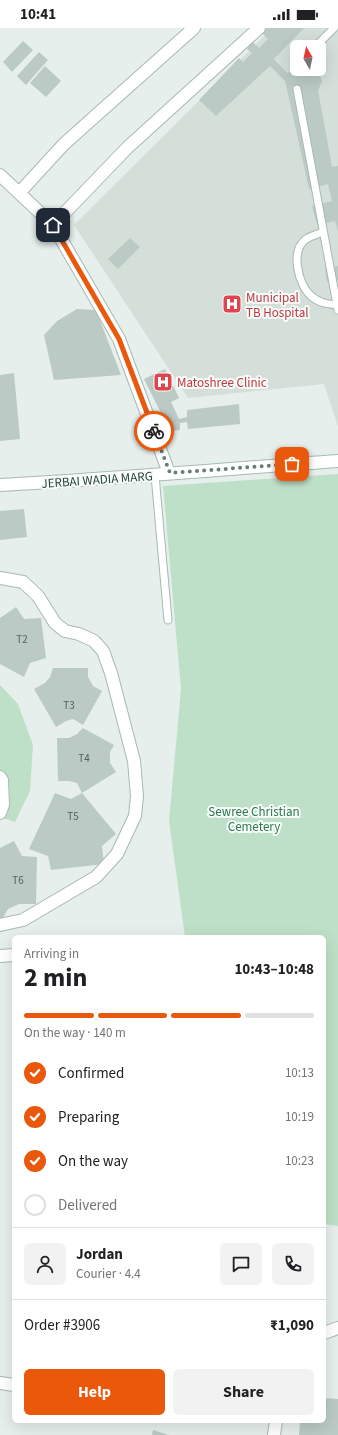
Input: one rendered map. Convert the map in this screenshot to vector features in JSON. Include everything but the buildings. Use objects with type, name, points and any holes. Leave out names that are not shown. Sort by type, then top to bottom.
[{"type":"street","points":[[19,193],[64,144],[194,28]]},
{"type":"street","points":[[53,225],[127,148],[259,28]]},
{"type":"street","points":[[0,175],[53,225],[119,339],[170,473]]},
{"type":"street","name":"JERBAI WADIA MARG","points":[[0,485],[338,461]]},
{"type":"street","points":[[0,578],[23,582],[38,596],[55,623],[65,631],[79,634],[94,642],[103,651],[111,673],[134,761],[137,796],[135,816],[117,854],[96,877],[23,920],[0,925]]},
{"type":"street","points":[[0,777],[2,780],[3,805],[0,813]]},
{"type":"street","points":[[0,956],[12,955]]},
{"type":"street","points":[[326,1332],[338,1328]]},
{"type":"street","points":[[0,1383],[12,1385]]},
{"type":"street","points":[[274,1435],[276,1423]]},
{"type":"lane","points":[[322,40],[334,28]]},
{"type":"lane","points":[[297,89],[338,307],[324,303],[311,296],[302,284],[297,268],[298,253],[305,240],[323,232]]},
{"type":"lane","points":[[155,475],[168,620]]},
{"type":"shaded area","name":"Municipal TB Hospital","points":[[272,28],[338,28],[338,427],[324,384],[188,398],[74,225]]},
{"type":"green space","name":"Sewree Christian Cemetery","points":[[338,474],[338,1226],[326,1224],[326,935],[185,935],[169,821],[181,689],[163,486]]},
{"type":"green space","points":[[0,685],[18,704],[33,745],[30,791],[15,822],[0,817]]},
{"type":"way so far","points":[[154,431],[170,473],[292,464]]},
{"type":"place","name":"Municipal TB Hospital","points":[[232,304]]},
{"type":"place","name":"Matoshree Clinic","points":[[163,382]]},
{"type":"route","points":[[53,225],[119,339],[154,431]]}]
